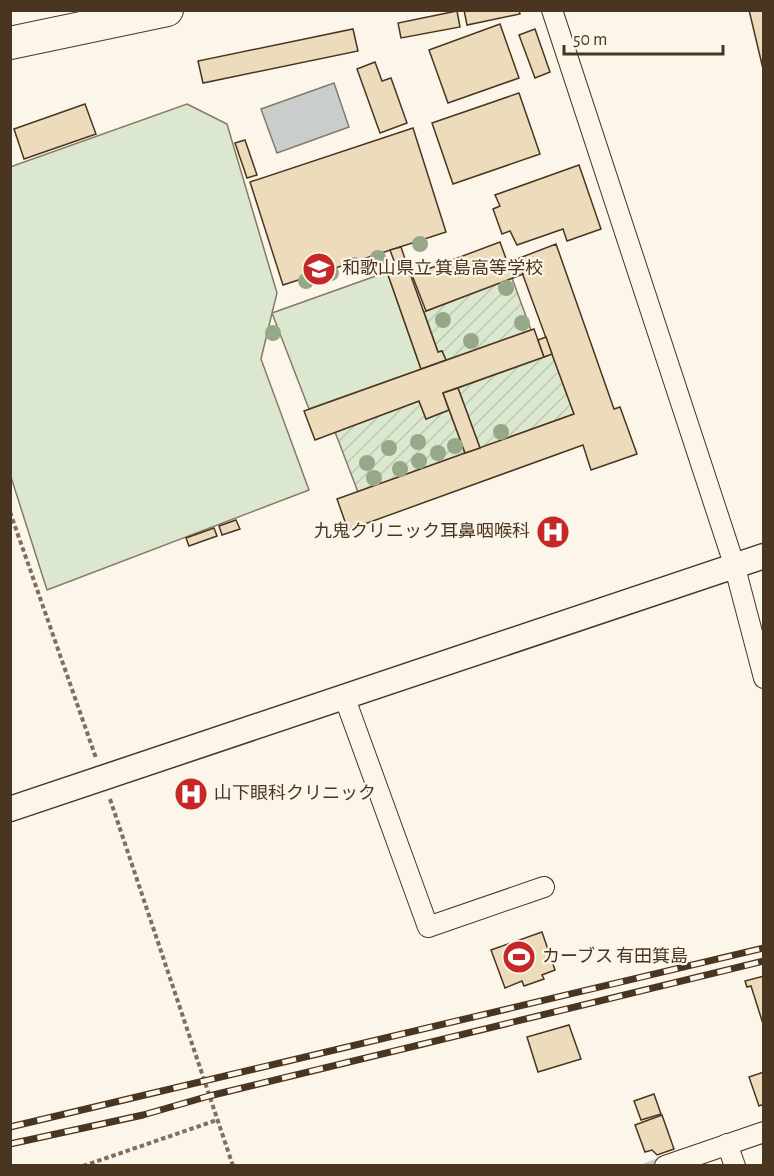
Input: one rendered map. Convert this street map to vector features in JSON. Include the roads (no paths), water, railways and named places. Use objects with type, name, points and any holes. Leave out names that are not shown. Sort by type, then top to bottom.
[{"type":"highway","points":[[10,43],[167,10]]},
{"type":"street","points":[[552,10],[734,564],[764,678]]},
{"type":"street","points":[[10,809],[734,564],[764,556]]},
{"type":"street","points":[[344,696],[428,927],[544,887]]},
{"type":"street","points":[[665,1166],[764,1132]]},
{"type":"street","points":[[728,1144],[735,1166]]},
{"type":"waterway","points":[[645,1166],[664,1159]]},
{"type":"railway","points":[[10,1127],[764,948]]},
{"type":"railway","points":[[10,1144],[143,1115],[209,1096],[764,961]]},
{"type":"place","name":"和歌山県立 箕島高等学校","points":[[319,269]]},
{"type":"place","name":"九鬼クリニック耳鼻咽喉科","points":[[553,532]]},
{"type":"place","name":"山下眼科クリニック","points":[[191,794]]},
{"type":"place","name":"カーブス 有田箕島","points":[[519,957]]}]
